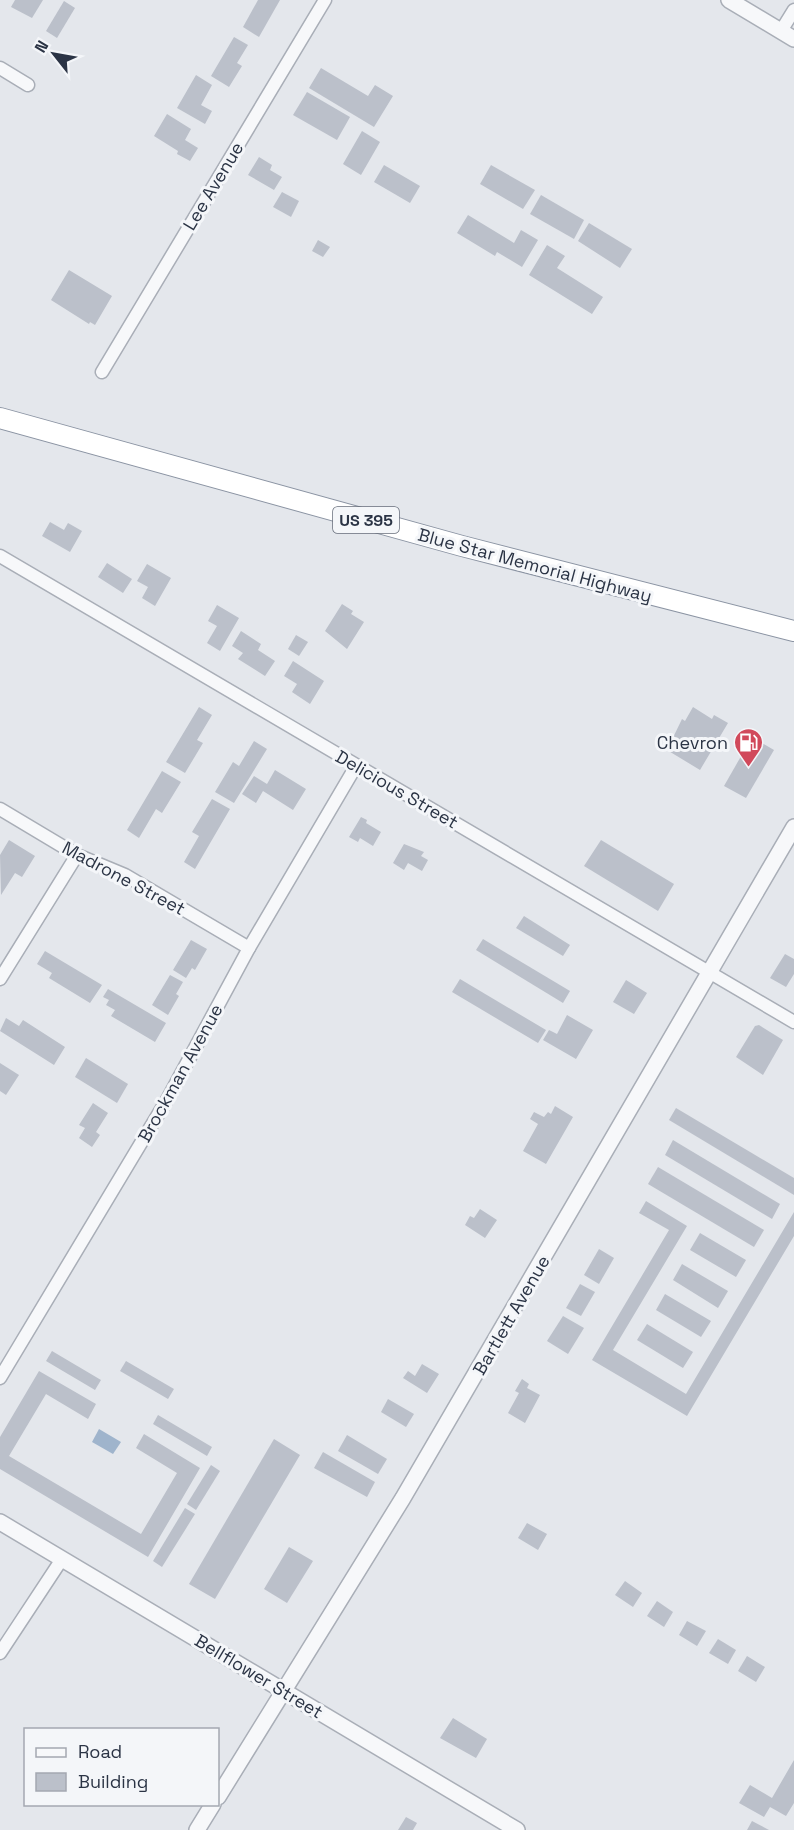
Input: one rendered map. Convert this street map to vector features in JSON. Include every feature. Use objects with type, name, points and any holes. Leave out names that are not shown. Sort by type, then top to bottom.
[{"type":"highway","name":"Blue Star Memorial Highway","points":[[0,418],[462,546],[794,632]]},
{"type":"street","name":"Lee Avenue","points":[[102,372],[325,0]]},
{"type":"street","points":[[729,0],[788,35],[794,10]]},
{"type":"street","points":[[0,68],[28,85]]},
{"type":"street","name":"Delicious Street","points":[[0,556],[356,766],[710,970],[794,1022]]},
{"type":"street","name":"Brockman Avenue","points":[[0,1378],[168,1098],[249,948],[356,766]]},
{"type":"street","name":"Madrone Street","points":[[0,809],[77,855],[125,875],[249,948]]},
{"type":"street","name":"Bartlett Avenue","points":[[219,1795],[408,1489],[794,827]]},
{"type":"street","points":[[0,979],[77,855]]},
{"type":"street","name":"Bellflower Street","points":[[0,1522],[517,1830]]},
{"type":"street","points":[[0,1653],[62,1559]]},
{"type":"street","points":[[197,1830],[212,1806]]},
{"type":"water","points":[[99,1429],[121,1442],[113,1454],[92,1442]]},
{"type":"building","points":[[15,0],[43,0],[32,18],[11,7]]},
{"type":"building","points":[[258,0],[280,0],[259,37],[243,27]]},
{"type":"building","points":[[64,1],[75,8],[57,38],[46,31]]},
{"type":"building","points":[[234,37],[248,45],[237,63],[242,66],[229,87],[211,76]]},
{"type":"building","points":[[321,68],[368,96],[375,85],[393,96],[374,127],[309,88]]},
{"type":"building","points":[[196,75],[212,85],[201,105],[212,111],[205,124],[177,108]]},
{"type":"building","points":[[307,92],[350,117],[337,140],[293,115]]},
{"type":"building","points":[[167,114],[191,129],[185,140],[198,148],[190,161],[154,136]]},
{"type":"building","points":[[362,131],[380,142],[361,175],[343,164]]},
{"type":"building","points":[[259,157],[272,165],[270,170],[282,177],[274,190],[248,175]]},
{"type":"building","points":[[384,165],[420,186],[410,203],[374,182]]},
{"type":"building","points":[[491,165],[535,190],[523,209],[480,184]]},
{"type":"building","points":[[282,192],[299,201],[291,217],[273,207]]},
{"type":"building","points":[[541,195],[584,220],[574,239],[530,214]]},
{"type":"building","points":[[468,215],[514,243],[521,230],[538,240],[522,267],[497,252],[495,256],[457,233]]},
{"type":"building","points":[[589,223],[632,249],[620,268],[578,241]]},
{"type":"building","points":[[318,240],[330,247],[323,257],[312,251]]},
{"type":"building","points":[[547,245],[565,256],[557,268],[603,297],[592,314],[529,275]]},
{"type":"building","points":[[69,270],[112,296],[95,325],[90,322],[89,324],[51,300]]},
{"type":"building","points":[[50,522],[64,530],[68,523],[82,531],[70,552],[42,536]]},
{"type":"building","points":[[107,563],[132,579],[123,593],[98,577]]},
{"type":"building","points":[[147,564],[171,578],[155,606],[142,598],[148,587],[137,581]]},
{"type":"building","points":[[342,604],[353,611],[351,614],[364,622],[347,649],[325,631]]},
{"type":"building","points":[[217,605],[239,618],[220,651],[207,643],[217,626],[208,621]]},
{"type":"building","points":[[241,631],[261,644],[258,650],[275,661],[265,676],[238,659],[243,653],[232,646]]},
{"type":"building","points":[[296,635],[308,642],[299,656],[288,649]]},
{"type":"building","points":[[293,661],[324,681],[310,704],[292,692],[297,684],[284,676]]},
{"type":"building","points":[[199,707],[212,715],[197,740],[203,743],[185,773],[166,762]]},
{"type":"building","points":[[693,707],[712,719],[714,715],[728,723],[700,770],[667,750],[682,719],[685,721]]},
{"type":"building","name":"Chevron","points":[[752,737],[774,750],[746,798],[724,786]]},
{"type":"building","points":[[254,741],[267,749],[234,803],[215,792],[233,762],[239,766]]},
{"type":"building","points":[[275,770],[306,789],[293,810],[263,791],[256,803],[242,794],[254,776],[267,784]]},
{"type":"building","points":[[162,771],[181,782],[162,813],[156,809],[139,838],[127,830]]},
{"type":"building","points":[[212,799],[230,809],[195,869],[184,862],[199,836],[192,832]]},
{"type":"building","points":[[361,817],[381,832],[373,846],[360,838],[358,842],[349,837]]},
{"type":"building","points":[[9,840],[35,856],[22,877],[15,873],[1,895],[0,855]]},
{"type":"building","points":[[601,840],[674,884],[658,911],[584,866]]},
{"type":"building","points":[[404,844],[424,852],[421,856],[428,860],[422,871],[408,863],[404,870],[393,863]]},
{"type":"building","points":[[524,916],[570,945],[563,956],[516,928]]},
{"type":"building","points":[[483,939],[570,991],[563,1003],[476,950]]},
{"type":"building","points":[[191,940],[207,949],[195,970],[192,968],[186,978],[173,970]]},
{"type":"building","points":[[45,951],[102,985],[90,1003],[49,978],[52,973],[37,964]]},
{"type":"building","points":[[785,954],[794,959],[794,974],[786,987],[770,978]]},
{"type":"building","points":[[170,975],[183,982],[176,994],[179,996],[168,1015],[152,1005]]},
{"type":"building","points":[[460,979],[546,1030],[538,1043],[452,992]]},
{"type":"building","points":[[626,980],[647,993],[634,1014],[613,1002]]},
{"type":"building","points":[[108,989],[166,1023],[155,1042],[111,1016],[115,1010],[106,1005],[109,1000],[103,997]]},
{"type":"building","points":[[567,1015],[593,1030],[576,1059],[543,1040],[549,1030],[557,1034]]},
{"type":"building","points":[[6,1018],[19,1026],[23,1020],[65,1047],[54,1065],[0,1031]]},
{"type":"building","points":[[759,1025],[783,1040],[763,1075],[736,1057],[755,1026]]},
{"type":"building","points":[[86,1058],[128,1084],[117,1103],[75,1077]]},
{"type":"building","points":[[0,1063],[19,1075],[6,1095],[0,1091]]},
{"type":"building","points":[[93,1103],[108,1113],[96,1132],[100,1135],[92,1147],[79,1138],[85,1128],[79,1125]]},
{"type":"building","points":[[555,1106],[573,1117],[546,1164],[523,1151],[538,1124],[530,1119],[534,1112],[544,1117],[548,1112],[551,1114]]},
{"type":"building","points":[[676,1108],[794,1178],[794,1195],[669,1120]]},
{"type":"building","points":[[673,1140],[780,1204],[772,1219],[665,1155]]},
{"type":"building","points":[[658,1167],[764,1230],[754,1247],[648,1184]]},
{"type":"building","points":[[646,1201],[687,1226],[613,1350],[686,1394],[794,1212],[794,1236],[687,1416],[592,1360],[669,1230],[639,1213]]},
{"type":"building","points":[[480,1209],[497,1220],[485,1238],[465,1225],[470,1216],[474,1218]]},
{"type":"building","points":[[700,1233],[746,1260],[736,1277],[690,1250]]},
{"type":"building","points":[[599,1249],[614,1258],[599,1284],[584,1275]]},
{"type":"building","points":[[682,1264],[728,1291],[718,1308],[673,1280]]},
{"type":"building","points":[[580,1284],[595,1292],[581,1316],[566,1308]]},
{"type":"building","points":[[665,1294],[711,1321],[701,1337],[656,1310]]},
{"type":"building","points":[[563,1316],[584,1328],[568,1354],[547,1341]]},
{"type":"building","points":[[647,1324],[693,1352],[683,1368],[637,1340]]},
{"type":"building","points":[[52,1351],[101,1380],[95,1390],[46,1361]]},
{"type":"building","points":[[126,1361],[174,1389],[168,1399],[120,1371]]},
{"type":"building","points":[[422,1364],[439,1374],[427,1393],[403,1378],[408,1371],[415,1376]]},
{"type":"building","points":[[39,1371],[96,1404],[88,1419],[46,1394],[9,1456],[141,1534],[177,1473],[136,1448],[144,1434],[200,1468],[148,1557],[0,1469],[0,1437]]},
{"type":"building","points":[[522,1379],[529,1384],[527,1388],[540,1395],[525,1423],[508,1413],[519,1393],[515,1391]]},
{"type":"building","points":[[388,1399],[414,1414],[406,1427],[381,1412]]},
{"type":"building","points":[[158,1415],[212,1447],[207,1456],[153,1424]]},
{"type":"building","points":[[347,1435],[387,1459],[378,1474],[338,1451]]},
{"type":"building","points":[[274,1439],[300,1455],[215,1599],[189,1584]]},
{"type":"building","points":[[323,1452],[375,1482],[367,1497],[314,1468]]},
{"type":"building","points":[[211,1465],[220,1471],[196,1510],[187,1504]]},
{"type":"building","points":[[185,1508],[195,1514],[162,1567],[153,1561]]},
{"type":"building","points":[[527,1523],[547,1534],[538,1550],[518,1538]]},
{"type":"building","points":[[289,1547],[313,1561],[287,1603],[264,1589]]},
{"type":"building","points":[[625,1581],[642,1593],[633,1607],[615,1595]]},
{"type":"building","points":[[657,1601],[673,1612],[664,1627],[647,1616]]},
{"type":"building","points":[[687,1621],[706,1631],[697,1646],[679,1635]]},
{"type":"building","points":[[718,1639],[736,1650],[728,1664],[709,1653]]},
{"type":"building","points":[[747,1656],[765,1667],[756,1682],[738,1671]]},
{"type":"building","points":[[453,1718],[487,1739],[476,1758],[440,1738]]},
{"type":"building","points":[[794,1760],[794,1803],[786,1816],[770,1807],[764,1817],[739,1803],[750,1785],[772,1798]]},
{"type":"building","points":[[406,1817],[417,1823],[413,1830],[398,1830]]},
{"type":"building","points":[[752,1821],[769,1830],[747,1830]]},
{"type":"place","name":"Chevron","points":[[749,768]]}]
